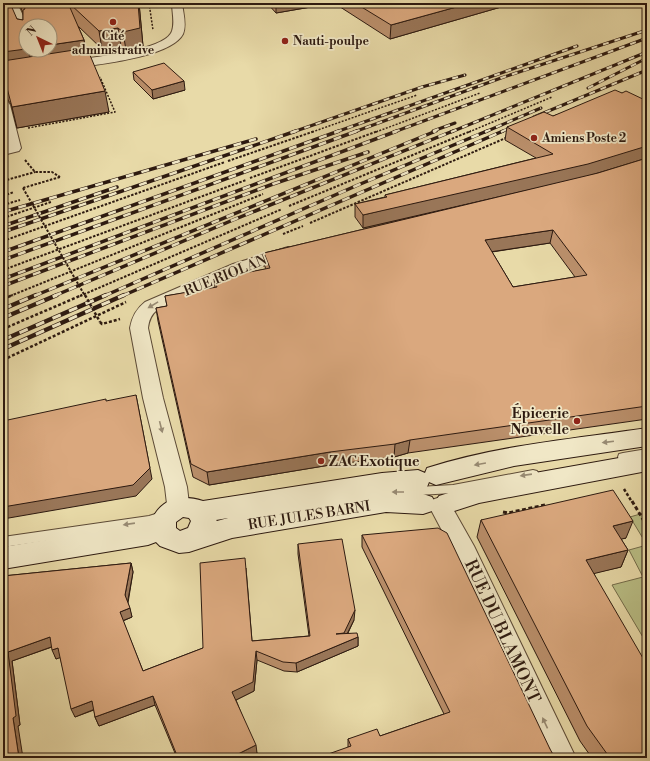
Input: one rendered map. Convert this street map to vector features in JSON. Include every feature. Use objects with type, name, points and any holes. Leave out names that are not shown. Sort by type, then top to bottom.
[{"type":"main road","name":"RUE JULES BARNI","points":[[433,493],[466,466],[647,437]]},
{"type":"main road","name":"RUE JULES BARNI","points":[[168,518],[167,537],[172,540],[184,542],[200,523],[232,528],[433,493],[479,493],[647,462]]},
{"type":"main road","points":[[3,558],[148,534],[168,518],[188,507],[200,523]]},
{"type":"street","points":[[12,3],[19,18]]},
{"type":"street","points":[[26,73],[133,54],[152,50],[165,44],[174,39],[178,32],[176,3]]},
{"type":"street","points":[[36,58],[40,70]]},
{"type":"street","points":[[3,105],[10,131],[8,149]]},
{"type":"street","name":"RUE RIOLAN","points":[[168,518],[178,504],[176,487],[153,398],[139,328],[140,320],[145,311],[158,303],[239,268],[304,248]]},
{"type":"street","name":"RUE DU BLAMONT","points":[[433,493],[466,553],[562,758]]},
{"type":"lane","points":[[433,493],[504,478],[564,469],[647,453]]},
{"type":"lane","points":[[3,542],[168,518]]},
{"type":"path","points":[[10,131],[115,112],[100,76]]},
{"type":"path","points":[[250,178],[480,93]]},
{"type":"path","points":[[228,161],[417,95]]},
{"type":"path","points":[[289,206],[552,97]]},
{"type":"path","points":[[310,222],[508,137]]},
{"type":"path","points":[[8,149],[35,172]]},
{"type":"path","points":[[3,241],[225,162]]},
{"type":"path","points":[[3,181],[35,172],[52,172],[60,177],[23,188],[100,322],[102,324],[124,317]]},
{"type":"path","points":[[3,270],[246,180]]},
{"type":"path","points":[[3,196],[14,192]]},
{"type":"path","points":[[3,299],[263,194]]},
{"type":"path","points":[[3,205],[20,200]]},
{"type":"path","points":[[3,218],[51,202]]},
{"type":"path","points":[[3,329],[282,209]]},
{"type":"path","points":[[287,233],[303,226]]},
{"type":"path","points":[[613,468],[647,526]]},
{"type":"green space","points":[[647,512],[647,545],[630,517]]},
{"type":"green space","points":[[647,545],[647,644],[612,585],[643,577],[629,550]]},
{"type":"building","points":[[3,3],[10,3],[18,19],[18,50],[3,52]]},
{"type":"building","points":[[23,3],[68,3],[84,40],[58,44],[58,18],[23,18],[23,10],[25,9]]},
{"type":"building","name":"Cité administrative","points":[[69,3],[138,3],[140,28],[123,32],[118,28],[99,31]]},
{"type":"building","points":[[355,3],[471,3],[391,25]]},
{"type":"building","points":[[87,48],[105,91],[12,107],[6,84],[3,81],[3,61],[22,58],[58,58],[58,52]]},
{"type":"building","points":[[164,63],[184,81],[152,90],[133,72]]},
{"type":"building","points":[[615,90],[622,93],[626,91],[647,101],[647,146],[588,164],[363,215],[355,204],[387,197],[385,195],[553,154],[507,127],[544,112],[553,116]]},
{"type":"building","points":[[647,158],[647,406],[410,440],[395,444],[330,452],[207,472],[191,464],[156,308],[167,306],[165,296],[217,287],[214,279],[270,268],[264,253],[598,173]],"holes":[[[553,230],[587,275],[513,287],[485,240]]]},
{"type":"building","points":[[136,395],[150,468],[133,485],[3,507],[3,421],[106,399],[106,401]]},
{"type":"building","points":[[613,490],[633,521],[613,526],[628,550],[586,560],[647,665],[647,758],[610,758],[587,726],[481,520]]},
{"type":"building","points":[[438,528],[447,533],[555,758],[317,758],[351,746],[348,739],[377,729],[380,736],[450,712],[362,535]]},
{"type":"building","points":[[342,539],[355,610],[344,633],[336,634],[357,633],[358,637],[296,663],[283,662],[256,651],[253,682],[232,692],[256,745],[230,758],[178,758],[153,696],[95,717],[92,701],[71,709],[58,648],[52,650],[50,637],[8,652],[16,716],[13,718],[19,758],[3,758],[3,576],[131,563],[125,595],[130,608],[120,612],[143,671],[203,648],[200,563],[245,558],[252,641],[310,636],[298,544]]},
{"type":"railway","points":[[354,132],[501,78],[647,30]]},
{"type":"railway","points":[[394,132],[647,38]]},
{"type":"railway","points":[[336,132],[577,46]]},
{"type":"railway","points":[[451,132],[647,52]]},
{"type":"railway","points":[[588,88],[647,58]]},
{"type":"railway","points":[[534,117],[647,70]]},
{"type":"railway","points":[[293,132],[422,87],[465,75]]},
{"type":"railway","points":[[485,132],[541,108]]},
{"type":"railway","points":[[433,131],[455,123]]},
{"type":"railway","points":[[501,132],[516,125]]},
{"type":"railway","points":[[433,132],[437,130]]},
{"type":"railway","points":[[3,232],[296,131]]},
{"type":"railway","points":[[3,252],[339,131]]},
{"type":"railway","points":[[3,260],[357,131]]},
{"type":"railway","points":[[3,279],[397,131]]},
{"type":"railway","points":[[34,296],[436,131]]},
{"type":"railway","points":[[54,296],[233,220],[453,131]]},
{"type":"railway","points":[[104,296],[358,185],[487,131]]},
{"type":"railway","points":[[122,296],[503,131]]},
{"type":"railway","points":[[3,212],[256,139]]},
{"type":"railway","points":[[3,286],[273,184],[368,152]]},
{"type":"railway","points":[[3,226],[117,187]]},
{"type":"railway","points":[[3,309],[36,295]]},
{"type":"railway","points":[[3,318],[57,295]]},
{"type":"railway","points":[[3,340],[106,295]]},
{"type":"railway","points":[[3,349],[124,295]]},
{"type":"place","name":"Cité administrative","points":[[113,22]]},
{"type":"place","name":"Nauti-poulpe","points":[[285,41]]},
{"type":"place","name":"Amiens Poste 2","points":[[534,138]]},
{"type":"place","name":"Épicerie Nouvelle","points":[[577,421]]},
{"type":"place","name":"ZAC Exotique","points":[[321,461]]}]
